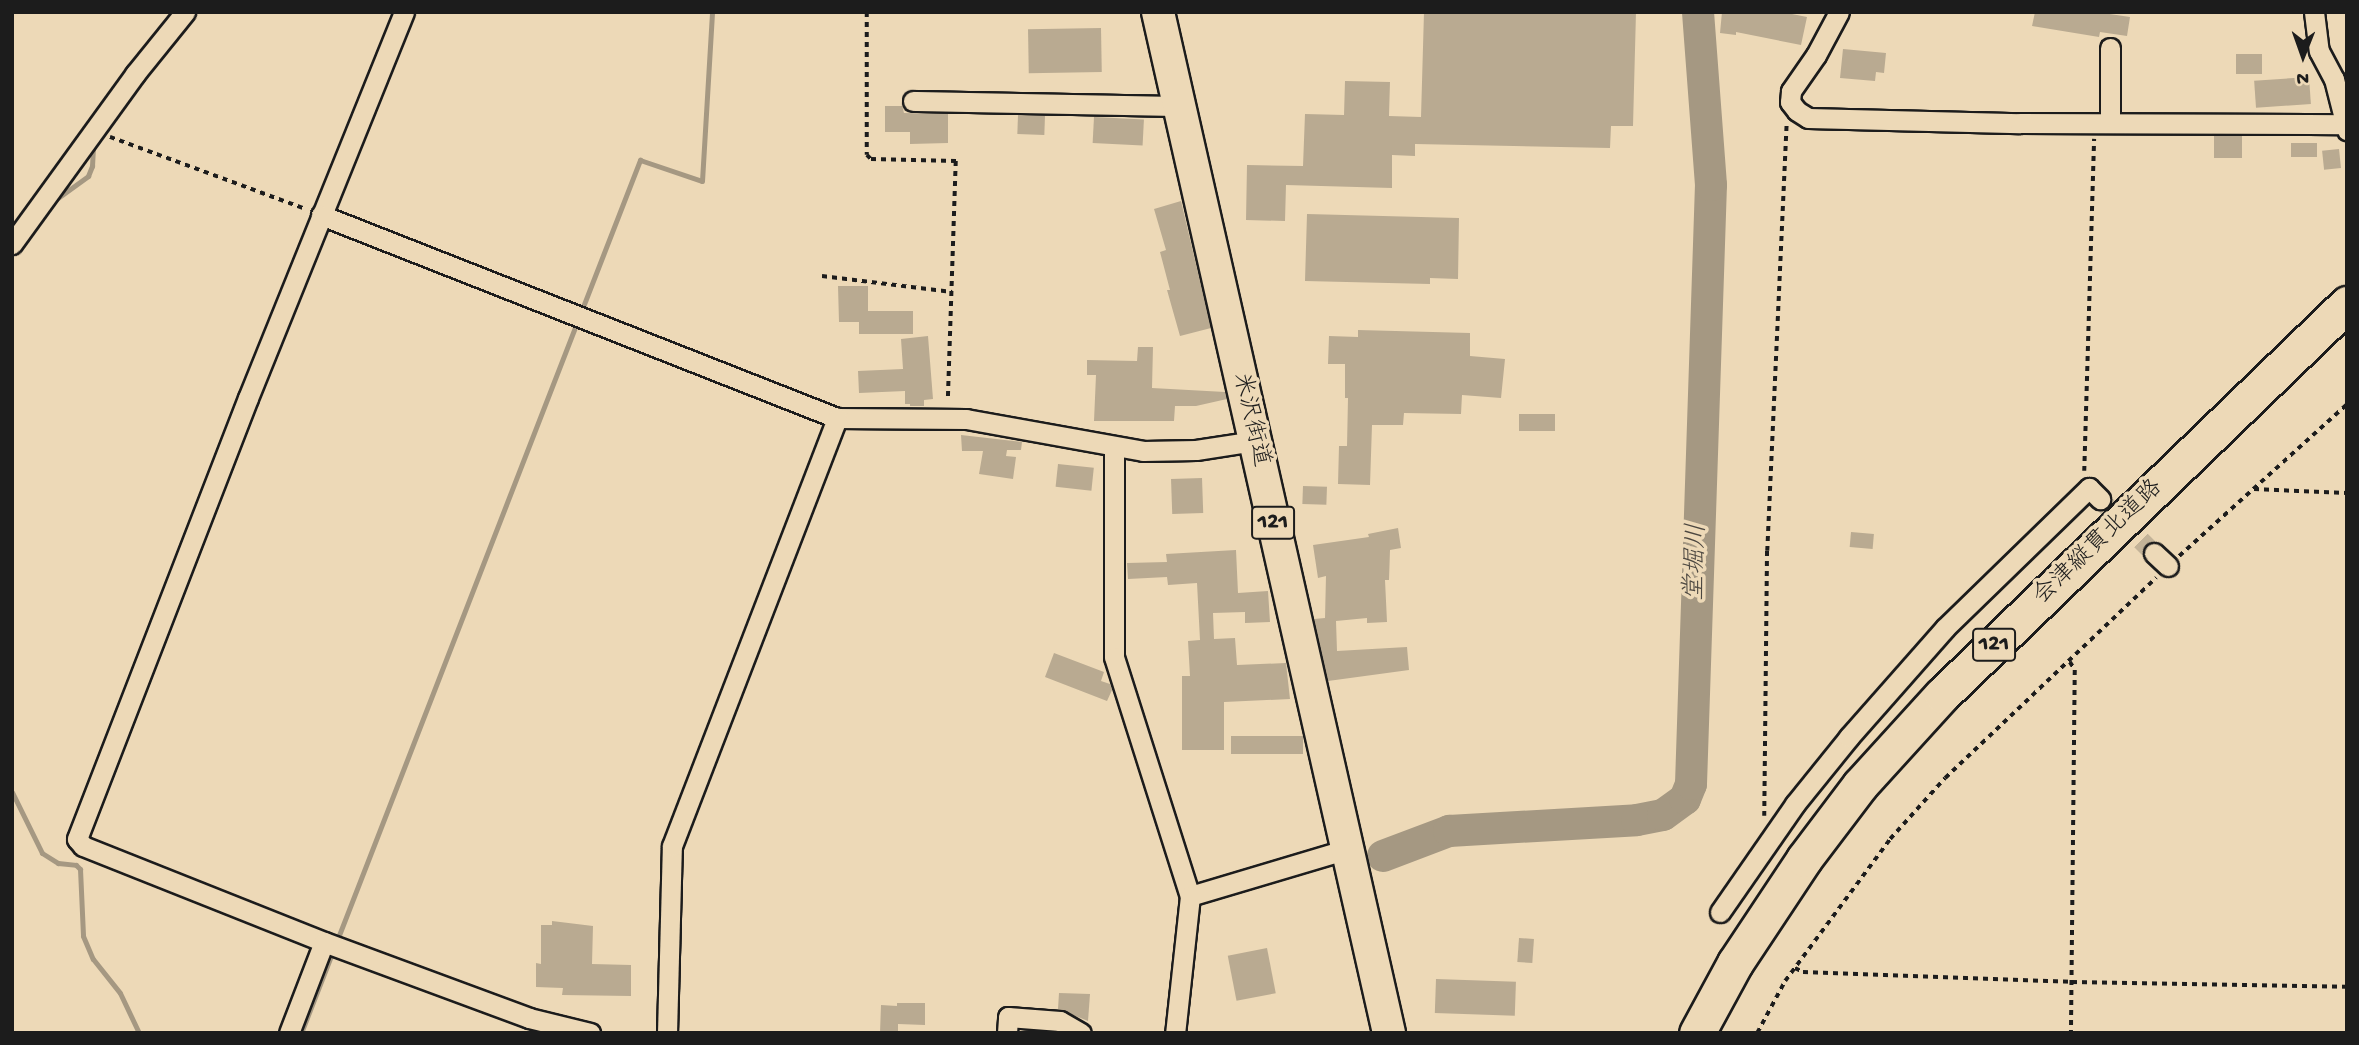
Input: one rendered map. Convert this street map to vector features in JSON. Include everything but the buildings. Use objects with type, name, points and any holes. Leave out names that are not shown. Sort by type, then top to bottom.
[{"type":"highway","name":"米沢街道","points":[[1158,12],[1389,1033]]},
{"type":"highway","name":"会津縦貫北道路","points":[[1696,1033],[1735,963],[1796,871],[1860,785],[1942,695],[2347,304]]},
{"type":"highway","name":"会津縦貫北道路","points":[[1720,1033],[1751,976],[1815,878],[1905,765],[1976,692],[2347,334]]},
{"type":"street","points":[[12,244],[93,131],[185,12]]},
{"type":"street","points":[[404,12],[321,215],[77,839],[83,846],[324,942],[529,1018],[590,1033]]},
{"type":"street","points":[[1839,12],[1816,55],[1791,91],[1790,102],[1808,118],[2346,127],[2334,79],[2319,51],[2315,12]]},
{"type":"street","points":[[2102,123],[2110,48]]},
{"type":"street","points":[[913,101],[1179,106]]},
{"type":"street","points":[[321,215],[837,418],[948,418],[1143,451],[1196,450],[1255,441]]},
{"type":"street","points":[[667,1033],[671,846],[837,418]]},
{"type":"street","points":[[1114,450],[1114,657],[1190,896],[1175,1033]]},
{"type":"street","points":[[1720,912],[1773,833],[1849,737],[1945,628],[2094,493]]},
{"type":"street","points":[[1190,896],[1348,849]]},
{"type":"street","points":[[289,1033],[324,942]]},
{"type":"street","points":[[1007,1033],[1008,1017],[1060,1021],[1081,1033]]},
{"type":"path","points":[[867,12],[867,155],[871,159],[956,161],[948,418]]},
{"type":"path","points":[[1773,833],[1764,819],[1761,807],[1767,551],[1786,125],[1797,111]]},
{"type":"path","points":[[2094,493],[2084,477],[2102,123]]},
{"type":"path","points":[[93,131],[321,215]]},
{"type":"path","points":[[822,276],[952,292]]},
{"type":"path","points":[[1756,1033],[1795,968],[1890,839],[1945,778],[2070,662],[2161,560],[2253,489],[2347,404]]},
{"type":"path","points":[[2253,489],[2347,493]]},
{"type":"path","points":[[2070,662],[2075,670],[2071,1033]]},
{"type":"path","points":[[1795,968],[1803,972],[2072,982],[2347,987]]},
{"type":"waterway","points":[[301,1033],[640,160],[702,181],[712,12]]},
{"type":"waterway","name":"堂堀川","points":[[1383,856],[1449,831],[1637,820],[1663,815],[1685,799],[1691,784],[1711,185],[1698,12]]},
{"type":"waterway","points":[[55,200],[88,176],[92,166],[93,144]]},
{"type":"waterway","points":[[12,792],[42,853],[58,863],[76,865],[80,869],[83,936],[93,959],[120,993],[139,1033]]},
{"type":"tunnel","points":[[2100,499],[2154,553]]}]
